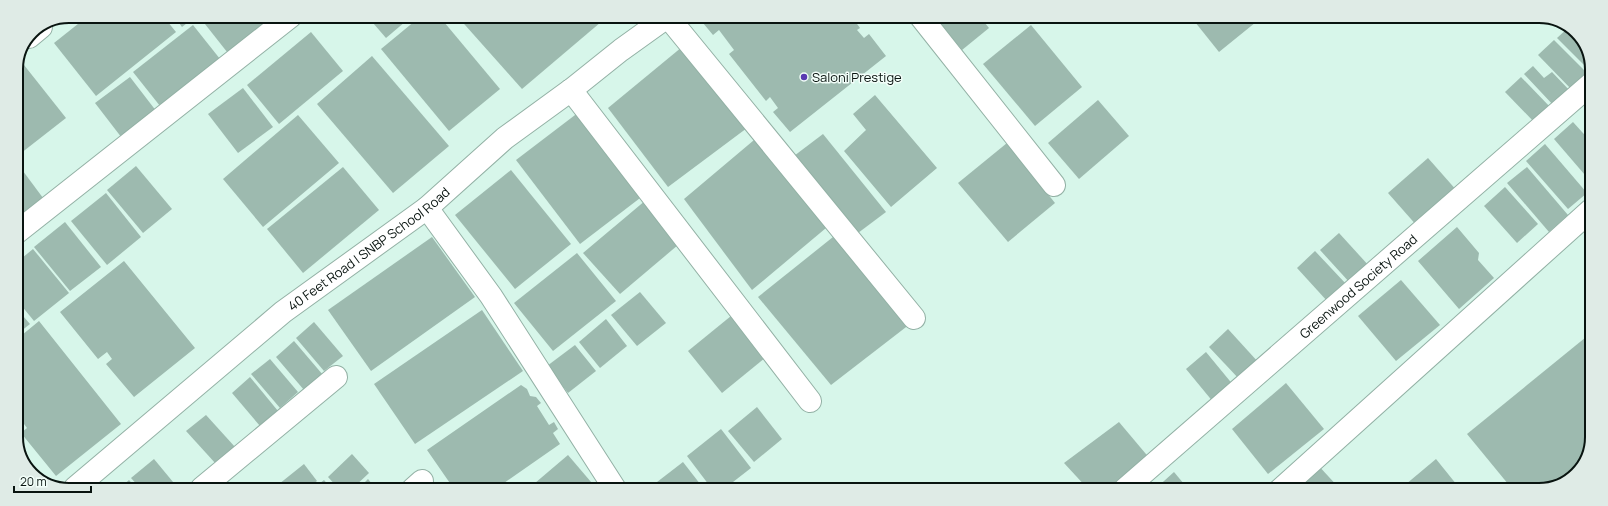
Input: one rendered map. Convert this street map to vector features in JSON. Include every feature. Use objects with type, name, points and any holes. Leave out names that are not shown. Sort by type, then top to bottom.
[{"type":"street","points":[[23,227],[282,23]]},
{"type":"street","name":"40 Feet Road | SNBP School Road","points":[[82,483],[283,312],[427,208],[505,138],[571,90],[621,50],[659,23]]},
{"type":"street","points":[[673,23],[914,318]]},
{"type":"street","points":[[926,23],[1054,185]]},
{"type":"street","name":"Greenwood Society Road","points":[[1133,483],[1585,89]]},
{"type":"street","points":[[571,90],[810,401]]},
{"type":"street","points":[[427,208],[491,296],[611,483]]},
{"type":"street","points":[[1288,483],[1585,215]]},
{"type":"street","points":[[208,483],[336,377]]},
{"type":"building","points":[[79,23],[169,23],[176,32],[96,96],[54,43]]},
{"type":"building","points":[[179,23],[187,23],[182,27]]},
{"type":"building","points":[[204,23],[275,23],[231,57]]},
{"type":"building","points":[[373,23],[404,23],[386,38]]},
{"type":"building","points":[[413,23],[445,23],[500,89],[449,131],[381,49]]},
{"type":"building","points":[[463,23],[600,23],[522,89]]},
{"type":"building","name":"Saloni Prestige","points":[[703,23],[856,23],[860,28],[857,30],[864,38],[869,34],[886,56],[790,132],[773,112],[778,108],[770,97],[766,101],[729,54],[734,50],[719,30],[713,35]]},
{"type":"building","points":[[940,23],[985,23],[989,28],[962,50]]},
{"type":"building","points":[[1196,23],[1255,23],[1219,52]]},
{"type":"building","points":[[193,25],[224,64],[164,111],[133,72]]},
{"type":"building","points":[[1031,25],[1082,87],[1035,126],[983,64]]},
{"type":"building","points":[[1565,31],[1574,39],[1579,46],[1585,66],[1557,38]]},
{"type":"building","points":[[311,32],[343,71],[279,124],[247,85]]},
{"type":"building","points":[[1554,40],[1585,71],[1585,81],[1574,92],[1538,55]]},
{"type":"building","points":[[682,47],[747,128],[668,187],[608,108]]},
{"type":"building","points":[[372,56],[449,146],[393,193],[317,104]]},
{"type":"building","points":[[23,65],[66,118],[23,152],[23,69]]},
{"type":"building","points":[[1533,66],[1544,78],[1552,72],[1571,92],[1555,107],[1524,74]]},
{"type":"building","points":[[130,77],[160,116],[125,142],[95,103]]},
{"type":"building","points":[[1521,77],[1552,109],[1536,124],[1505,92]]},
{"type":"building","points":[[243,88],[273,127],[238,153],[208,114]]},
{"type":"building","points":[[875,95],[937,168],[891,207],[844,151],[866,130],[853,114]]},
{"type":"building","points":[[1098,100],[1129,136],[1079,179],[1048,143]]},
{"type":"building","points":[[579,112],[644,195],[580,244],[516,160]]},
{"type":"building","points":[[298,115],[339,163],[263,227],[223,179]]},
{"type":"building","points":[[1573,122],[1585,135],[1585,175],[1554,139]]},
{"type":"building","points":[[823,134],[886,212],[854,236],[790,159]]},
{"type":"building","points":[[760,135],[832,223],[752,290],[684,199]]},
{"type":"building","points":[[1007,143],[1055,203],[1008,242],[958,183]]},
{"type":"building","points":[[1545,144],[1585,191],[1585,195],[1568,209],[1526,161]]},
{"type":"building","points":[[1428,158],[1458,192],[1418,227],[1388,193]]},
{"type":"building","points":[[136,166],[172,209],[143,233],[107,190]]},
{"type":"building","points":[[343,167],[379,210],[303,273],[267,229]]},
{"type":"building","points":[[1527,167],[1568,215],[1549,232],[1507,183]]},
{"type":"building","points":[[511,170],[571,244],[515,289],[455,215]]},
{"type":"building","points":[[23,171],[46,202],[23,220]]},
{"type":"building","points":[[1505,187],[1538,224],[1517,243],[1484,206]]},
{"type":"building","points":[[106,193],[141,237],[107,265],[71,221]]},
{"type":"building","points":[[646,200],[678,245],[620,294],[583,253]]},
{"type":"building","points":[[65,222],[101,267],[70,291],[34,247]]},
{"type":"building","points":[[1457,227],[1479,253],[1478,260],[1494,278],[1459,309],[1418,261]]},
{"type":"building","points":[[838,233],[910,324],[831,385],[758,297]]},
{"type":"building","points":[[1339,233],[1370,267],[1351,284],[1320,250]]},
{"type":"building","points":[[432,237],[475,297],[371,371],[328,310]]},
{"type":"building","points":[[33,249],[69,293],[34,321],[23,308],[23,257]]},
{"type":"building","points":[[1315,251],[1347,285],[1328,302],[1297,268]]},
{"type":"building","points":[[577,253],[616,301],[553,351],[514,303]]},
{"type":"building","points":[[124,261],[195,348],[134,397],[106,364],[112,359],[107,352],[98,359],[60,312]]},
{"type":"building","points":[[1401,280],[1440,325],[1396,361],[1358,316]]},
{"type":"building","points":[[640,292],[666,323],[637,346],[611,315]]},
{"type":"building","points":[[482,310],[523,371],[415,444],[374,384]]},
{"type":"building","points":[[23,316],[30,324],[23,330]]},
{"type":"building","points":[[731,316],[765,358],[722,393],[688,351]]},
{"type":"building","points":[[606,319],[627,346],[600,368],[579,342]]},
{"type":"building","points":[[39,321],[121,424],[56,476],[23,435],[23,431],[27,428],[23,423],[23,334]]},
{"type":"building","points":[[314,322],[343,356],[324,371],[296,338]]},
{"type":"building","points":[[1228,329],[1259,363],[1240,380],[1209,347]]},
{"type":"building","points":[[1585,338],[1585,443],[1581,455],[1572,470],[1554,481],[1539,483],[1507,483],[1467,434]]},
{"type":"building","points":[[294,341],[323,375],[304,390],[276,357]]},
{"type":"building","points":[[575,345],[596,371],[568,393],[547,366]]},
{"type":"building","points":[[1206,352],[1234,386],[1214,403],[1186,369]]},
{"type":"building","points":[[270,359],[298,392],[280,408],[251,374]]},
{"type":"building","points":[[250,377],[278,411],[260,426],[232,393]]},
{"type":"building","points":[[1286,383],[1324,429],[1268,474],[1232,429]]},
{"type":"building","points":[[521,385],[527,389],[530,396],[536,397],[541,403],[537,406],[549,425],[554,422],[558,429],[553,433],[560,444],[504,483],[450,483],[427,450]]},
{"type":"building","points":[[757,407],[782,439],[754,462],[728,431]]},
{"type":"building","points":[[206,415],[235,447],[216,464],[186,431]]},
{"type":"building","points":[[1119,422],[1151,460],[1122,483],[1082,483],[1064,463]]},
{"type":"building","points":[[721,429],[751,468],[732,483],[707,483],[687,456]]},
{"type":"building","points":[[352,454],[369,473],[358,483],[333,483],[328,477]]},
{"type":"building","points":[[568,455],[592,483],[535,483]]},
{"type":"building","points":[[154,459],[174,483],[136,483],[131,478]]},
{"type":"building","points":[[1436,459],[1455,483],[1407,483]]},
{"type":"building","points":[[683,462],[699,483],[656,483]]},
{"type":"building","points":[[1316,463],[1335,483],[1300,483],[1298,480]]},
{"type":"building","points":[[304,464],[317,481],[314,483],[280,483]]},
{"type":"building","points":[[1174,472],[1183,483],[1162,483]]},
{"type":"building","points":[[368,479],[371,483],[364,483]]},
{"type":"place","name":"Saloni Prestige","points":[[804,77]]}]
